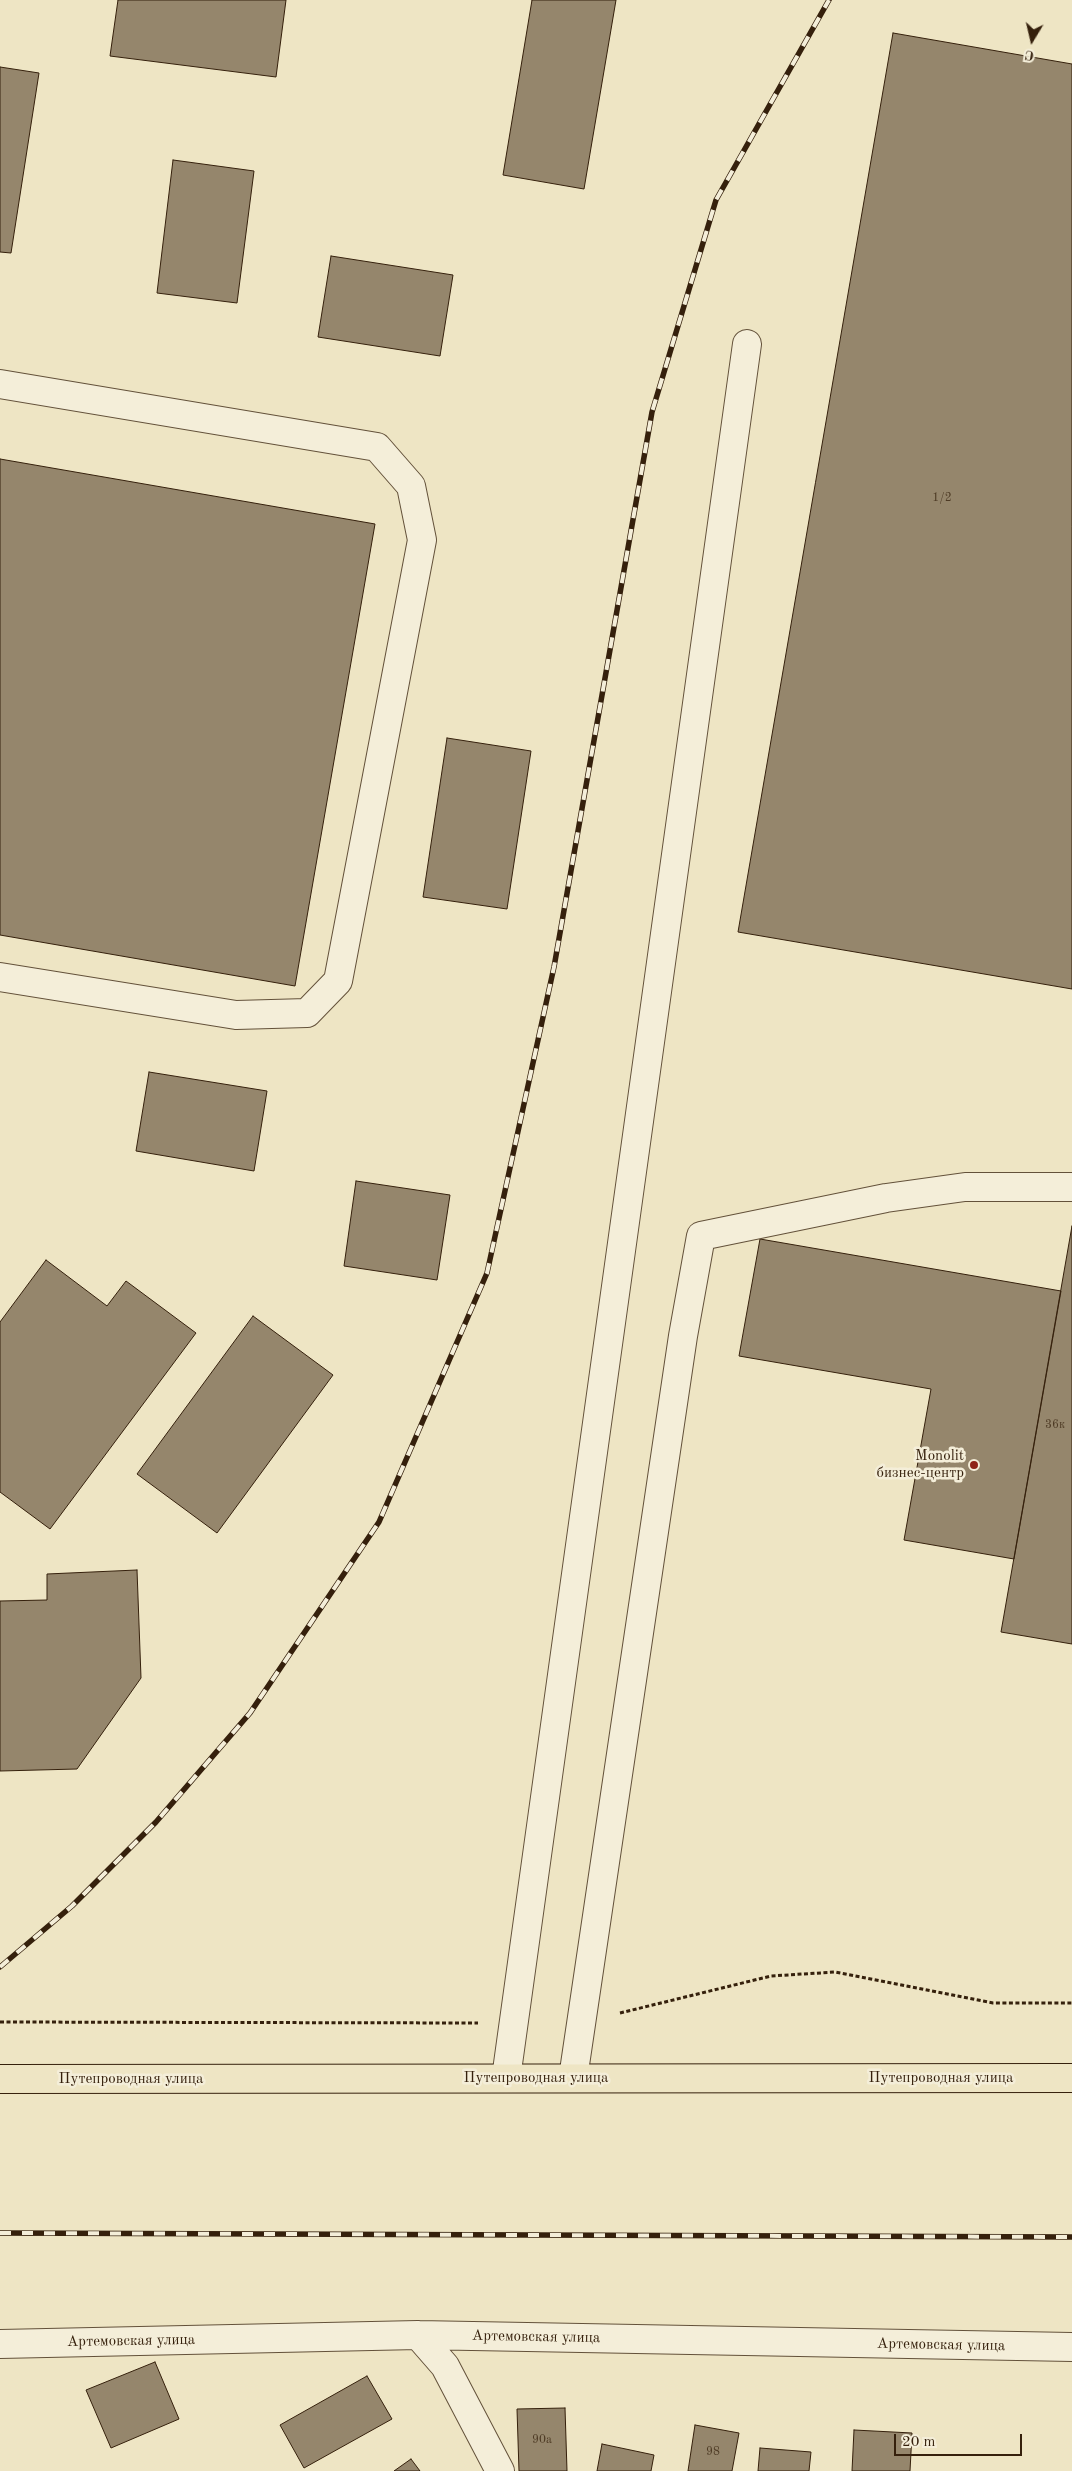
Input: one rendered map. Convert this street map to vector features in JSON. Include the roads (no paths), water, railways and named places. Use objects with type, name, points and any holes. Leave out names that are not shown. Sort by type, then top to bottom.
[{"type":"main road","name":"Путепроводная улица","points":[[0,2079],[1072,2078]]},
{"type":"street","points":[[506,2078],[747,344]]},
{"type":"street","points":[[0,384],[377,447],[411,486],[422,540],[338,981],[307,1013],[236,1015],[0,977]]},
{"type":"street","points":[[573,2078],[679,1366],[702,1236],[886,1198],[956,1188],[1072,1187]]},
{"type":"street","points":[[418,2336],[446,2366],[500,2471]]},
{"type":"street","name":"Артемовская улица","points":[[0,2344],[418,2336],[1072,2347]]},
{"type":"railway","points":[[0,1967],[72,1906],[156,1822],[250,1713],[379,1522],[487,1273],[554,967],[652,412],[716,200],[829,0]]},
{"type":"railway","points":[[0,2233],[1072,2237]]},
{"type":"place","name":"Monolit бизнес-центр","points":[[974,1465]]}]
